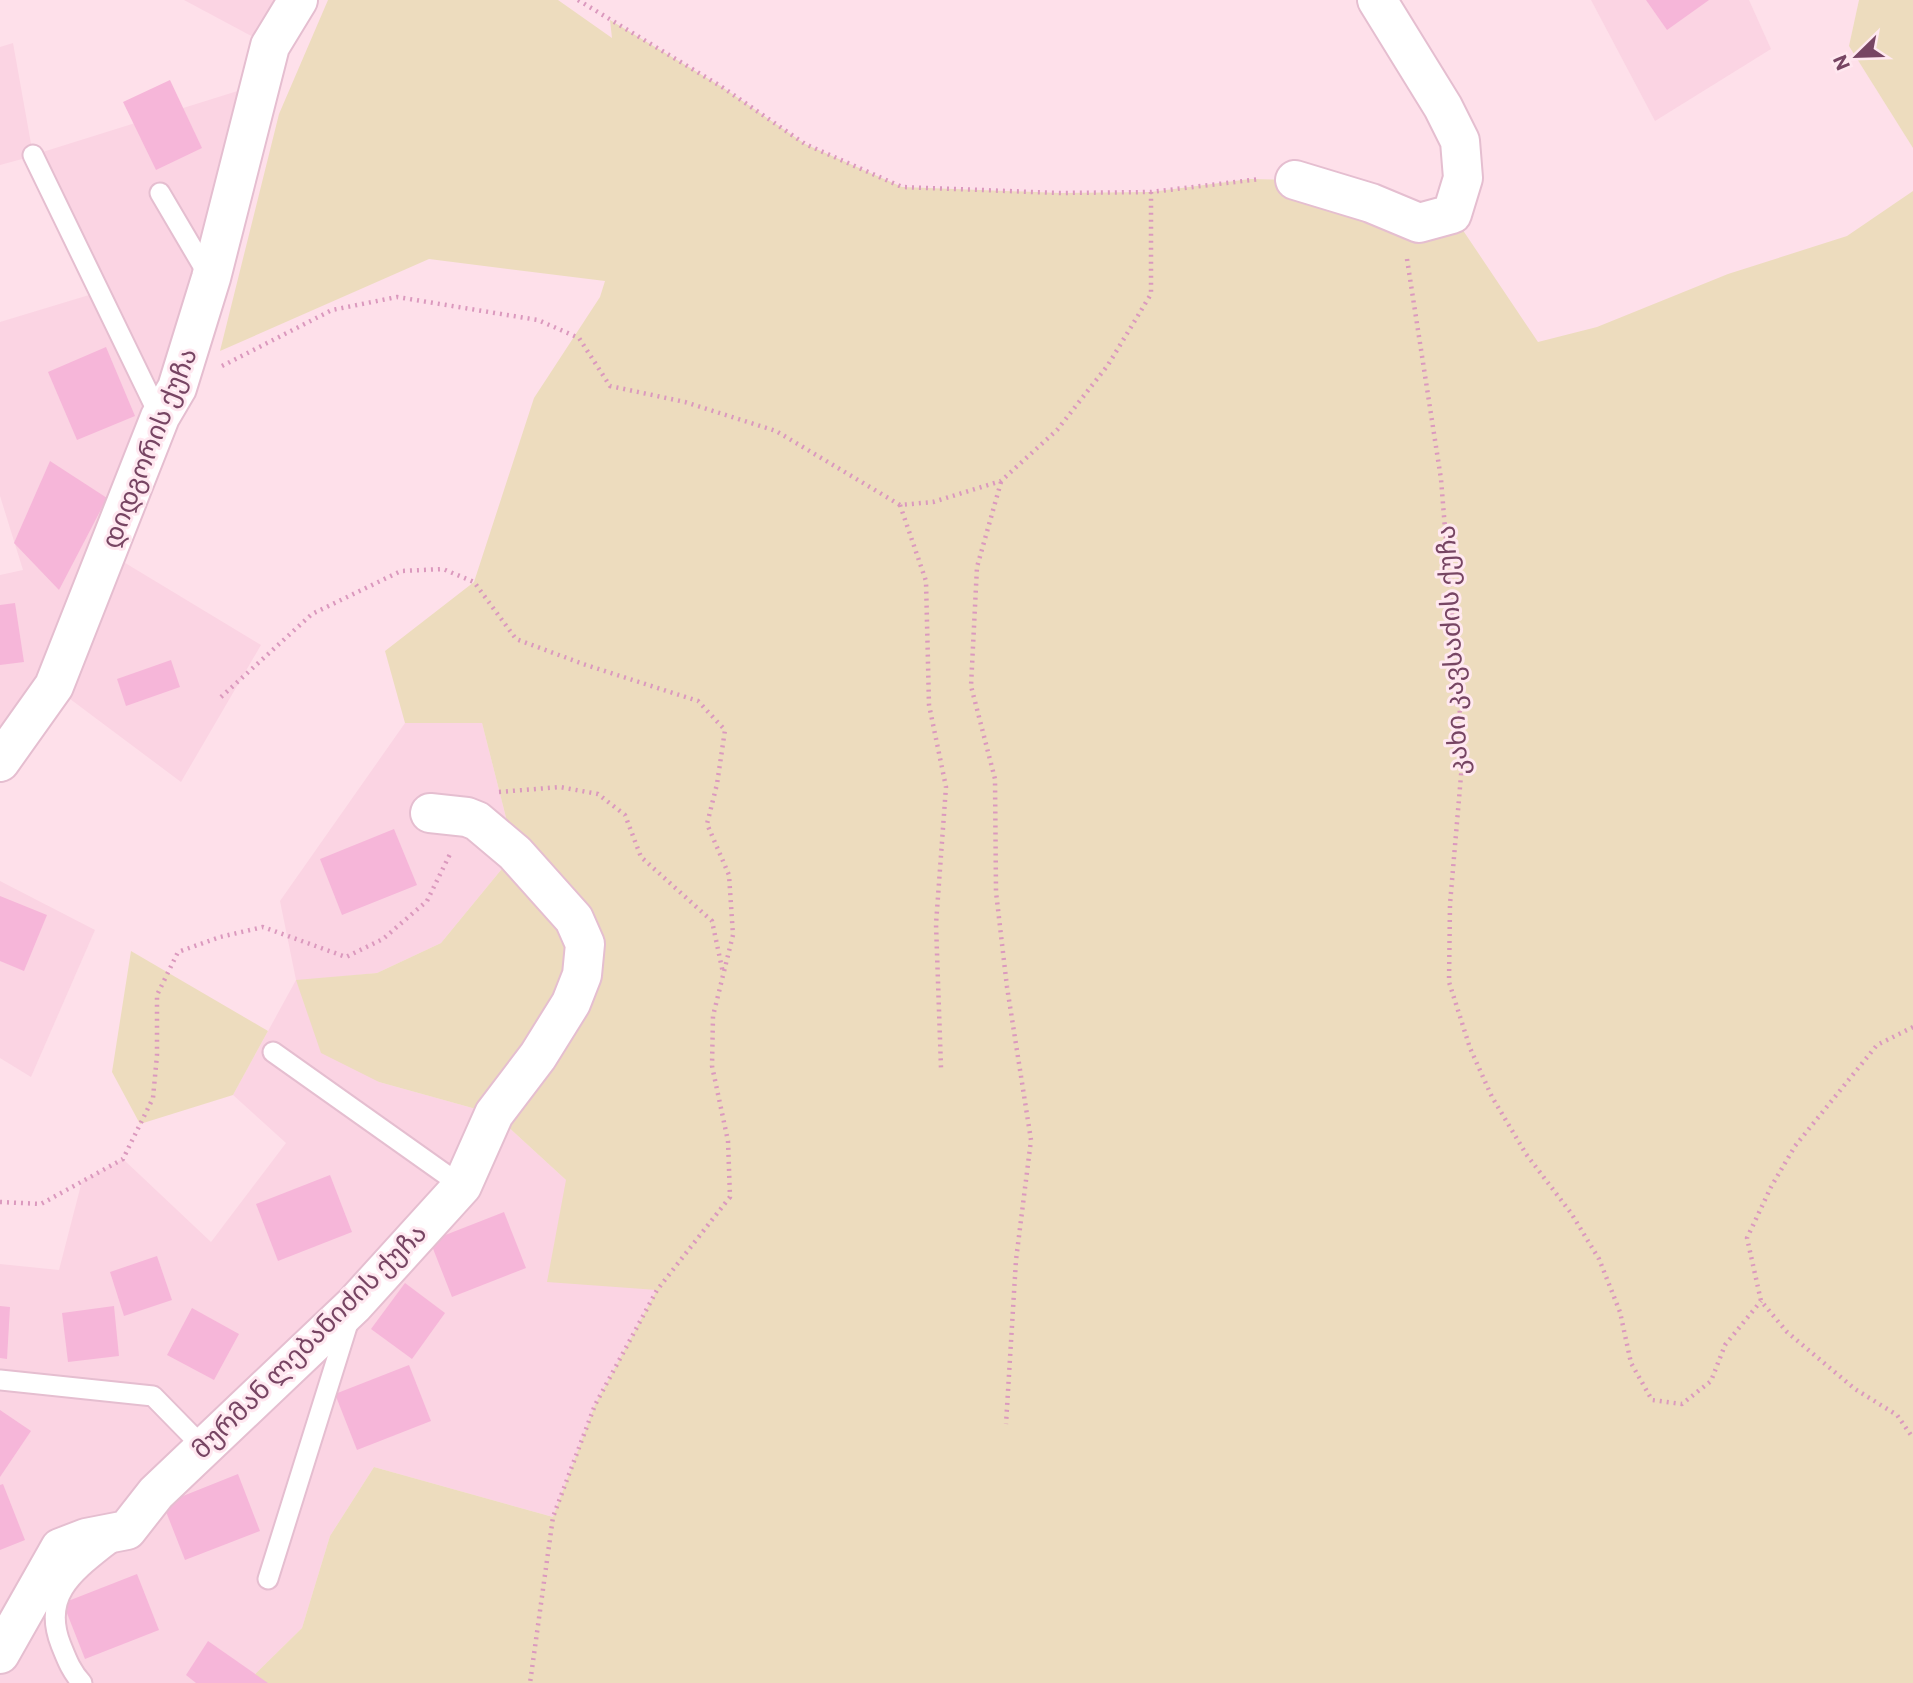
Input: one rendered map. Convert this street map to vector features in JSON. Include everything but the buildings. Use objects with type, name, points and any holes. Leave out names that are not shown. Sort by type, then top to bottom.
[{"type":"street","name":"დიდგორის ქუჩა","points":[[0,762],[54,686],[169,403],[211,278],[270,46],[298,0]]},
{"type":"street","points":[[1295,180],[1371,203],[1419,223],[1452,214],[1463,178],[1460,141],[1443,107],[1377,0]]},
{"type":"street","name":"მურმან ლებანიძის ქუჩა","points":[[127,1530],[156,1493],[354,1305],[462,1186],[494,1114],[538,1056],[571,1003],[582,975],[585,944],[574,919],[516,853],[477,821],[449,815]]},
{"type":"street","points":[[0,1654],[60,1548],[86,1538],[127,1530]]},
{"type":"lane","points":[[33,155],[169,403]]},
{"type":"lane","points":[[160,193],[211,278]]},
{"type":"lane","points":[[273,1052],[462,1186]]},
{"type":"lane","points":[[268,1579],[354,1305]]},
{"type":"lane","points":[[0,1380],[153,1396],[203,1447]]},
{"type":"lane","points":[[82,1683],[70,1670],[55,1632],[54,1605],[74,1573],[127,1530]]},
{"type":"path","points":[[578,0],[722,87],[806,144],[902,187],[1060,193],[1151,192],[1250,179],[1295,180]]},
{"type":"path","points":[[169,403],[332,310],[397,297],[538,320],[579,338],[610,386],[684,402],[776,431],[900,505],[933,502],[1001,481],[1057,430],[1108,365],[1151,294],[1151,192]]},
{"type":"path","name":"კახი კავსაძის ქუჩა","points":[[1403,252],[1409,262],[1441,479],[1463,752],[1450,904],[1449,982],[1470,1048],[1492,1097],[1526,1154],[1571,1213],[1599,1259],[1620,1312],[1631,1363],[1652,1401],[1682,1404],[1712,1381],[1725,1345],[1761,1301]]},
{"type":"path","points":[[1001,481],[977,567],[971,686],[995,779],[996,892],[1007,987],[1031,1140],[1016,1260],[1006,1424]]},
{"type":"path","points":[[900,505],[926,581],[929,705],[946,787],[936,924],[941,1069]]},
{"type":"path","points":[[0,1202],[41,1204],[123,1159],[153,1098],[157,1055],[157,995],[178,952],[219,937],[263,927],[346,957],[383,939],[427,901],[449,815],[500,792],[560,787],[598,794],[625,815],[641,857],[712,921],[723,974]]},
{"type":"path","points":[[1913,1027],[1877,1045],[1795,1146],[1771,1187],[1747,1238],[1761,1301],[1797,1340],[1855,1389],[1896,1415],[1913,1438]]},
{"type":"shaded area","points":[[184,0],[298,0],[270,46]]},
{"type":"shaded area","points":[[328,0],[558,0],[612,38],[610,20],[722,87],[805,144],[902,187],[1060,193],[1151,192],[1250,179],[1295,180],[1452,214],[1538,342],[1597,327],[1728,274],[1847,236],[1913,191],[1913,1683],[246,1683],[302,1628],[330,1536],[374,1467],[553,1517],[595,1405],[657,1290],[547,1282],[566,1180],[494,1114],[379,1082],[321,1053],[296,980],[377,973],[441,943],[515,853],[482,723],[405,723],[385,651],[474,582],[534,398],[600,297],[605,281],[429,259],[220,351],[279,114]]},
{"type":"shaded area","points":[[1591,0],[1749,0],[1771,49],[1655,121]]},
{"type":"shaded area","points":[[1859,0],[1913,0],[1913,148],[1849,46]]},
{"type":"shaded area","points":[[13,43],[33,155],[260,84],[107,552],[261,645],[181,782],[54,687],[0,762],[0,575],[23,570],[0,496],[0,322],[99,292],[33,156],[0,165],[0,47]]},
{"type":"shaded area","points":[[405,723],[482,723],[515,853],[441,943],[377,973],[297,981],[379,1082],[494,1114],[566,1180],[657,1290],[595,1405],[553,1517],[374,1467],[330,1536],[302,1628],[246,1683],[0,1683],[0,1264],[59,1270],[82,1181],[123,1159],[211,1242],[286,1143],[233,1095],[296,980],[280,901]]},
{"type":"shaded area","points":[[0,881],[95,930],[31,1077],[0,1058]]},
{"type":"shaded area","points":[[131,951],[268,1031],[233,1095],[140,1124],[112,1072]]}]
